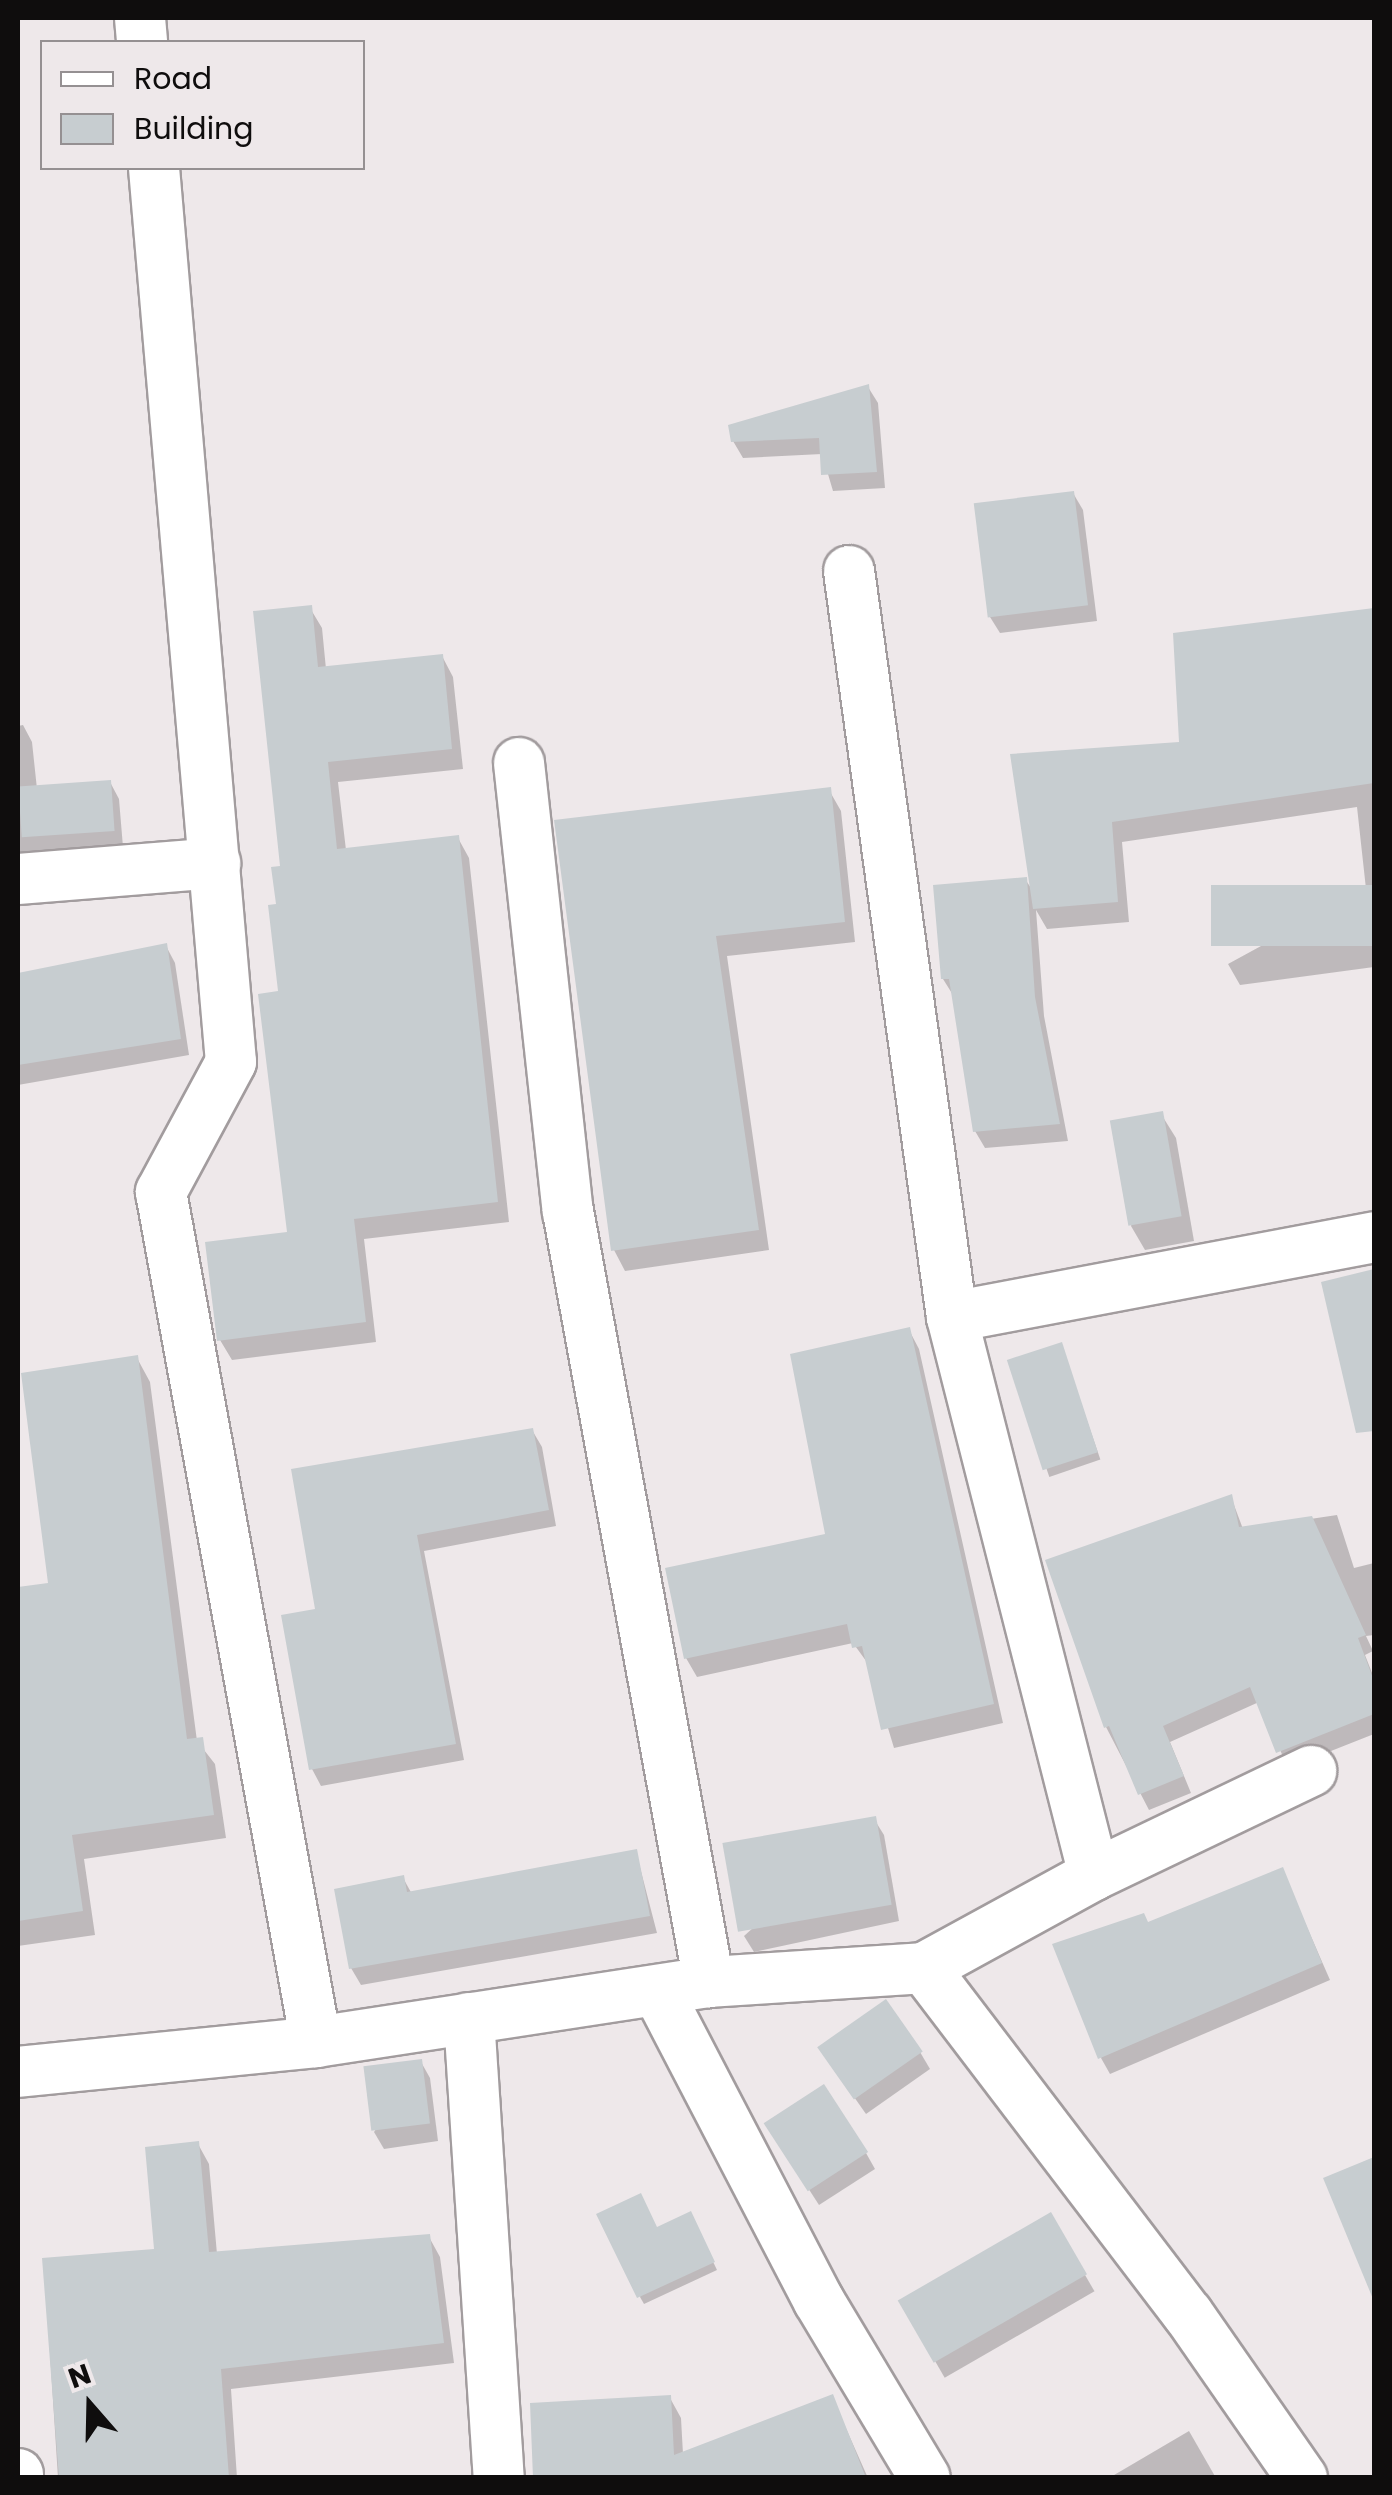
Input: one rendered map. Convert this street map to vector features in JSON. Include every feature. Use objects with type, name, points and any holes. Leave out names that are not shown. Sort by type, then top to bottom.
[{"type":"street","points":[[154,170],[231,1062],[161,1192],[316,2042]]},
{"type":"street","points":[[849,571],[952,1317],[1094,1875]]},
{"type":"street","points":[[519,763],[568,1211],[709,1982]]},
{"type":"street","points":[[18,879],[215,863]]},
{"type":"street","points":[[952,1317],[1374,1237]]},
{"type":"street","points":[[18,2072],[316,2042],[709,1982],[924,1968],[1094,1875],[1311,1771]]},
{"type":"street","points":[[924,1968],[1188,2314],[1302,2478]]},
{"type":"street","points":[[658,1992],[819,2301],[925,2478]]},
{"type":"street","points":[[470,2018],[499,2478]]},
{"type":"building","points":[[869,384],[877,472],[821,475],[819,438],[731,442],[728,425]]},
{"type":"building","points":[[1074,491],[1088,605],[988,617],[974,503]]},
{"type":"building","points":[[312,605],[318,667],[443,654],[452,749],[328,762],[337,849],[459,835],[498,1202],[354,1219],[366,1322],[217,1341],[205,1242],[287,1232],[258,994],[278,991],[268,905],[276,904],[271,867],[280,866],[253,611]]},
{"type":"building","points":[[1374,608],[1374,783],[1112,822],[1118,902],[1033,909],[1010,754],[1179,742],[1173,633]]},
{"type":"building","points":[[111,780],[115,831],[22,837],[18,786]]},
{"type":"building","points":[[831,787],[845,922],[716,936],[759,1230],[611,1251],[554,820]]},
{"type":"building","points":[[1027,877],[1035,997],[1060,1124],[973,1132],[949,979],[941,979],[933,885]]},
{"type":"building","points":[[1211,885],[1374,885],[1374,946],[1211,946]]},
{"type":"building","points":[[167,943],[181,1039],[18,1065],[18,973]]},
{"type":"building","points":[[1163,1111],[1182,1216],[1128,1226],[1110,1120]]},
{"type":"building","points":[[1374,1269],[1374,1431],[1356,1433],[1321,1282]]},
{"type":"building","points":[[910,1327],[994,1704],[881,1730],[862,1646],[852,1648],[847,1624],[684,1659],[665,1568],[825,1534],[790,1354]]},
{"type":"building","points":[[1062,1342],[1098,1452],[1043,1470],[1007,1360]]},
{"type":"building","points":[[138,1355],[187,1739],[203,1737],[214,1815],[72,1835],[83,1911],[18,1921],[18,1587],[48,1583],[21,1373]]},
{"type":"building","points":[[533,1428],[549,1510],[417,1535],[456,1744],[309,1770],[281,1615],[315,1609],[291,1469]]},
{"type":"building","points":[[1232,1494],[1239,1527],[1312,1516],[1366,1635],[1358,1638],[1374,1681],[1374,1714],[1276,1753],[1250,1687],[1163,1726],[1184,1776],[1138,1795],[1109,1726],[1104,1728],[1045,1560]]},
{"type":"building","points":[[876,1816],[892,1905],[738,1932],[722,1843]]},
{"type":"building","points":[[637,1849],[650,1916],[349,1969],[334,1889],[404,1875],[407,1892]]},
{"type":"building","points":[[1283,1867],[1322,1963],[1098,2059],[1052,1944],[1144,1913],[1148,1922]]},
{"type":"building","points":[[886,1999],[923,2051],[854,2100],[817,2047]]},
{"type":"building","points":[[422,2059],[430,2124],[371,2131],[363,2066]]},
{"type":"building","points":[[824,2084],[868,2152],[808,2191],[764,2123]]},
{"type":"building","points":[[199,2141],[209,2252],[430,2234],[444,2343],[221,2369],[229,2478],[59,2478],[42,2258],[154,2249],[145,2147]]},
{"type":"building","points":[[1374,2157],[1374,2299],[1373,2299],[1323,2178]]},
{"type":"building","points":[[641,2193],[657,2227],[691,2211],[715,2262],[637,2298],[596,2214]]},
{"type":"building","points":[[1051,2212],[1087,2274],[934,2363],[898,2300]]},
{"type":"building","points":[[833,2394],[866,2478],[533,2478],[530,2403],[671,2395],[674,2455]]}]
